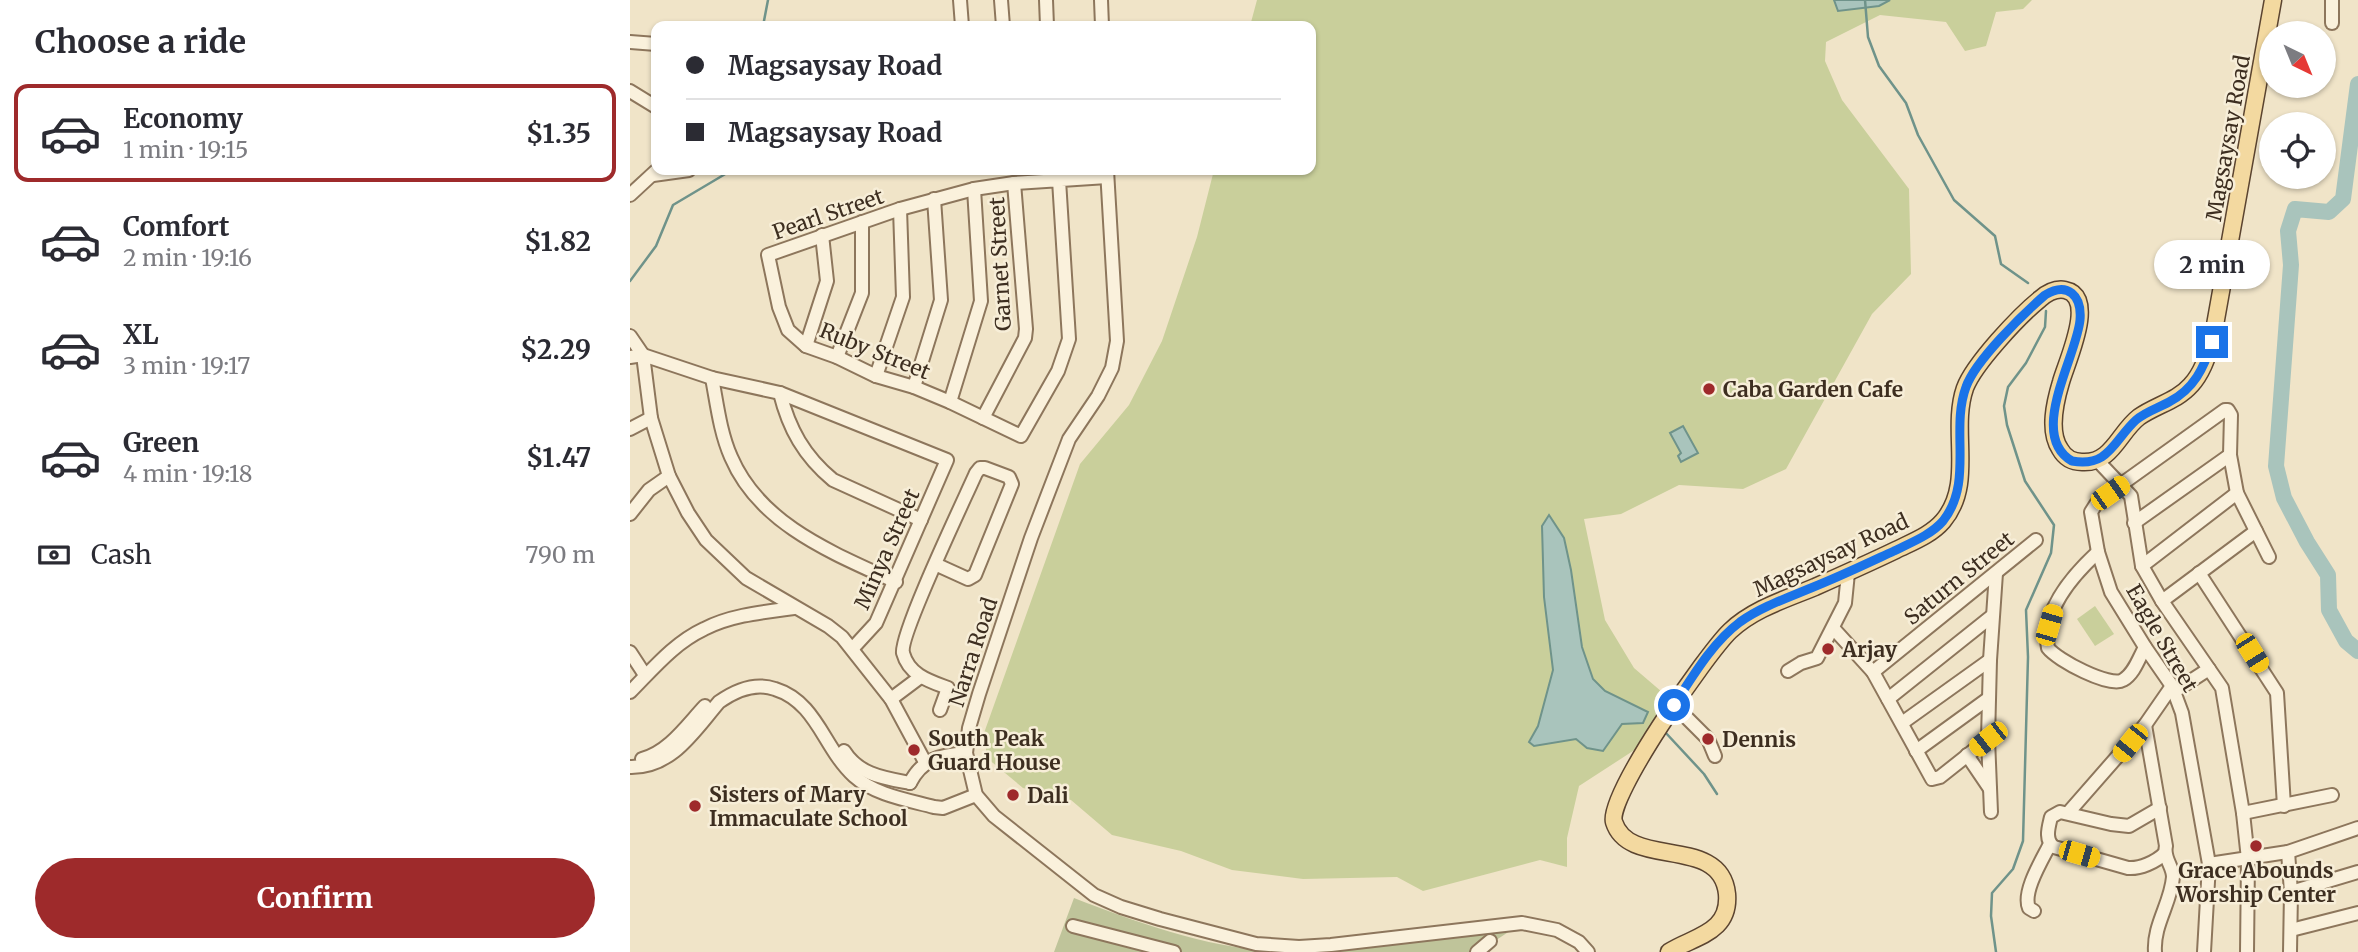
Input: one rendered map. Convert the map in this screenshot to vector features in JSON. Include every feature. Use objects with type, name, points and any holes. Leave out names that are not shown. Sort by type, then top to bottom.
[{"type":"main road","name":"Magsaysay Road","points":[[1669,952],[1715,927],[1724,916],[1727,897],[1725,883],[1707,862],[1642,846],[1628,839],[1613,821],[1613,813],[1622,791],[1660,726],[1710,653],[1738,623],[1760,610],[1917,540],[1942,522],[1958,488],[1960,421],[1966,386],[1983,360],[2005,335],[2036,302],[2053,290],[2073,293],[2079,307],[2080,319],[2054,415],[2056,441],[2062,452],[2072,461],[2097,460],[2112,449],[2139,417],[2190,387],[2208,356],[2215,329],[2273,0]]},
{"type":"street","points":[[960,0],[962,21]]},
{"type":"street","points":[[1001,0],[1003,21]]},
{"type":"street","points":[[1046,0],[1046,21]]},
{"type":"street","points":[[1101,0],[1101,21]]},
{"type":"street","points":[[2332,0],[2332,21]]},
{"type":"street","points":[[630,42],[651,44]]},
{"type":"street","points":[[630,91],[651,104]]},
{"type":"street","points":[[630,195],[652,175]]},
{"type":"street","name":"Pearl Street","points":[[768,255],[934,199],[974,189],[1058,175]]},
{"type":"street","name":"Ruby Street","points":[[768,255],[779,307],[788,330],[806,346],[876,376],[914,387],[950,402],[1021,436],[1058,371],[1069,339],[1058,175]]},
{"type":"street","name":"Narra Road","points":[[1107,175],[1117,341],[1112,368],[1098,396],[1069,439],[1031,538],[969,728],[966,753],[976,794],[994,816],[1094,895],[1134,911],[1255,948],[1331,945],[1521,923],[1557,930],[1579,942],[1588,952]]},
{"type":"street","name":"Garnet Street","points":[[984,418],[1025,338],[1014,183]]},
{"type":"street","points":[[950,402],[981,301],[974,189]]},
{"type":"street","points":[[914,387],[941,300],[934,199]]},
{"type":"street","points":[[876,376],[903,297],[900,209]]},
{"type":"street","points":[[837,358],[862,293],[862,222]]},
{"type":"street","points":[[806,346],[827,281],[822,235]]},
{"type":"street","points":[[630,336],[668,476],[706,540],[746,578],[793,608],[828,626],[853,648],[891,699],[925,762]]},
{"type":"street","points":[[636,356],[712,378],[780,393],[785,416],[795,438],[821,470],[833,480],[921,520]]},
{"type":"street","points":[[712,378],[731,457],[741,477],[759,498],[786,525],[818,547],[896,582]]},
{"type":"street","name":"Minya Street","points":[[780,393],[947,460],[876,624],[853,648]]},
{"type":"street","points":[[2122,485],[2225,410],[2230,412],[2230,454],[2237,493],[2269,557]]},
{"type":"street","points":[[630,429],[651,418]]},
{"type":"street","points":[[2134,523],[2230,454]]},
{"type":"street","points":[[2097,460],[2131,496],[2142,566],[2162,601],[2222,688],[2248,859],[2247,952]]},
{"type":"street","points":[[934,564],[968,579],[975,575],[1012,484],[1009,477],[985,468],[980,468],[976,473],[934,564],[903,644],[905,658],[919,678],[948,688],[940,710]]},
{"type":"street","points":[[630,514],[649,490],[668,476]]},
{"type":"street","name":"Eagle Street","points":[[2122,485],[2092,507],[2091,516],[2098,552],[2111,592],[2174,688],[2182,713],[2209,864],[2204,952]]},
{"type":"street","points":[[2142,566],[2237,493]]},
{"type":"street","points":[[2162,601],[2256,531]]},
{"type":"street","name":"Saturn Street","points":[[1873,672],[2036,540]]},
{"type":"street","points":[[2098,552],[2082,567],[2055,604],[2049,625],[2048,648],[2057,657],[2093,675],[2113,682],[2122,682],[2145,647]]},
{"type":"street","points":[[1788,671],[1801,663],[1816,660],[1845,603],[1848,573]]},
{"type":"street","points":[[1991,812],[1988,739],[1996,573]]},
{"type":"street","points":[[2199,573],[2277,693],[2284,806]]},
{"type":"street","points":[[630,692],[662,658],[704,629],[748,615],[793,608]]},
{"type":"street","points":[[1888,699],[1992,616]]},
{"type":"street","points":[[1833,629],[1873,672],[1932,779],[1940,777],[1988,739]]},
{"type":"street","points":[[630,652],[645,676]]},
{"type":"street","points":[[1902,723],[1990,660]]},
{"type":"street","points":[[2068,813],[2174,688],[2209,669]]},
{"type":"street","points":[[891,699],[919,678]]},
{"type":"street","points":[[630,760],[654,756],[671,743],[725,688],[755,680],[771,680],[788,685],[802,694],[848,758],[860,769],[910,783],[922,804]]},
{"type":"street","points":[[630,767],[650,765],[670,756],[719,702],[729,695],[755,686],[769,687],[784,692],[802,704],[843,764],[871,788],[943,808],[976,794]]},
{"type":"street","points":[[1916,751],[1989,698]]},
{"type":"street","points":[[1674,705],[1708,739],[1715,756]]},
{"type":"street","points":[[2145,725],[2165,853],[2173,874],[2169,898],[2154,942],[2155,952]]},
{"type":"street","points":[[910,783],[915,772],[925,762],[949,754],[966,753]]},
{"type":"street","points":[[1966,755],[1991,790]]},
{"type":"street","points":[[2243,813],[2332,795]]},
{"type":"street","points":[[2034,911],[2026,903],[2027,894],[2050,844],[2048,828],[2052,817],[2060,812],[2111,824],[2129,825],[2160,808]]},
{"type":"street","points":[[2209,864],[2288,852],[2358,828]]},
{"type":"street","points":[[2050,844],[2133,869],[2160,858],[2165,853]]},
{"type":"street","points":[[2288,852],[2291,892],[2290,952]]},
{"type":"street","points":[[2291,892],[2358,872]]},
{"type":"street","points":[[2291,930],[2358,913]]},
{"type":"street","points":[[1073,926],[1174,952]]},
{"type":"street","points":[[1476,952],[1490,941]]},
{"type":"green space","points":[[1257,0],[2032,0],[2023,9],[1996,12],[1986,46],[1965,51],[1946,22],[1880,15],[1826,42],[1825,61],[1842,100],[1909,189],[1911,274],[1872,314],[1786,469],[1743,489],[1679,485],[1621,514],[1584,519],[1605,620],[1634,668],[1669,698],[1636,749],[1579,786],[1567,838],[1567,867],[1540,860],[1423,891],[1397,877],[1303,879],[1232,870],[1181,851],[1112,835],[1071,800],[1023,788],[987,758],[984,733],[1080,464],[1129,405],[1162,341],[1197,237],[1213,175],[1316,175],[1316,21],[1251,21]]},
{"type":"green space","points":[[2095,606],[2114,634],[2095,646],[2077,619]]},
{"type":"green space","points":[[1074,898],[1154,927],[1208,942],[1290,952],[1054,952]]},
{"type":"green space","points":[[1516,927],[1478,952],[1304,952]]},
{"type":"water","points":[[1834,0],[1890,0],[1879,6],[1838,11]]},
{"type":"water","points":[[1683,426],[1698,453],[1681,462],[1678,456],[1681,453],[1670,433]]},
{"type":"water","points":[[1549,515],[1564,538],[1582,647],[1593,679],[1605,691],[1648,712],[1643,723],[1622,724],[1603,751],[1587,748],[1576,739],[1534,746],[1529,742],[1538,726],[1553,670],[1544,597],[1542,526]]},
{"type":"waterway","points":[[764,21],[768,0]]},
{"type":"waterway","points":[[1865,0],[1868,37],[1879,66],[1906,103],[1918,135],[1954,200],[1995,236],[2001,264],[2028,283]]},
{"type":"waterway","points":[[2358,84],[2343,199],[2329,212],[2295,209],[2288,231],[2291,265],[2276,466],[2284,498],[2328,575],[2329,610],[2346,641],[2358,651]]},
{"type":"waterway","points":[[630,281],[656,246],[673,205],[724,175]]},
{"type":"waterway","points":[[1996,952],[1991,916],[1992,893],[2013,869],[2023,841],[2028,657],[2026,610],[2051,553],[2054,525],[2025,481],[2007,425],[2004,406],[2008,387],[2026,363],[2045,327],[2046,311]]},
{"type":"waterway","points":[[1665,732],[1704,774],[1717,794]]},
{"type":"place","name":"Caba Garden Cafe","points":[[1709,389]]},
{"type":"place","name":"Arjay","points":[[1828,649]]},
{"type":"place","name":"Dennis","points":[[1708,739]]},
{"type":"place","name":"South Peak Guard House","points":[[914,750]]},
{"type":"place","name":"Dali","points":[[1013,795]]},
{"type":"place","name":"Sisters of Mary Immaculate School","points":[[695,806]]},
{"type":"place","name":"Grace Abounds Worship Center","points":[[2256,846]]},
{"type":"route","points":[[1674,705],[1710,653],[1738,623],[1760,610],[1917,540],[1942,522],[1958,488],[1960,421],[1966,386],[1983,360],[2045,295],[2053,290],[2067,290],[2077,298],[2079,307],[2078,330],[2061,382],[2054,415],[2054,433],[2058,447],[2072,461],[2089,462],[2106,455],[2139,417],[2190,387],[2203,368],[2212,342]]}]
